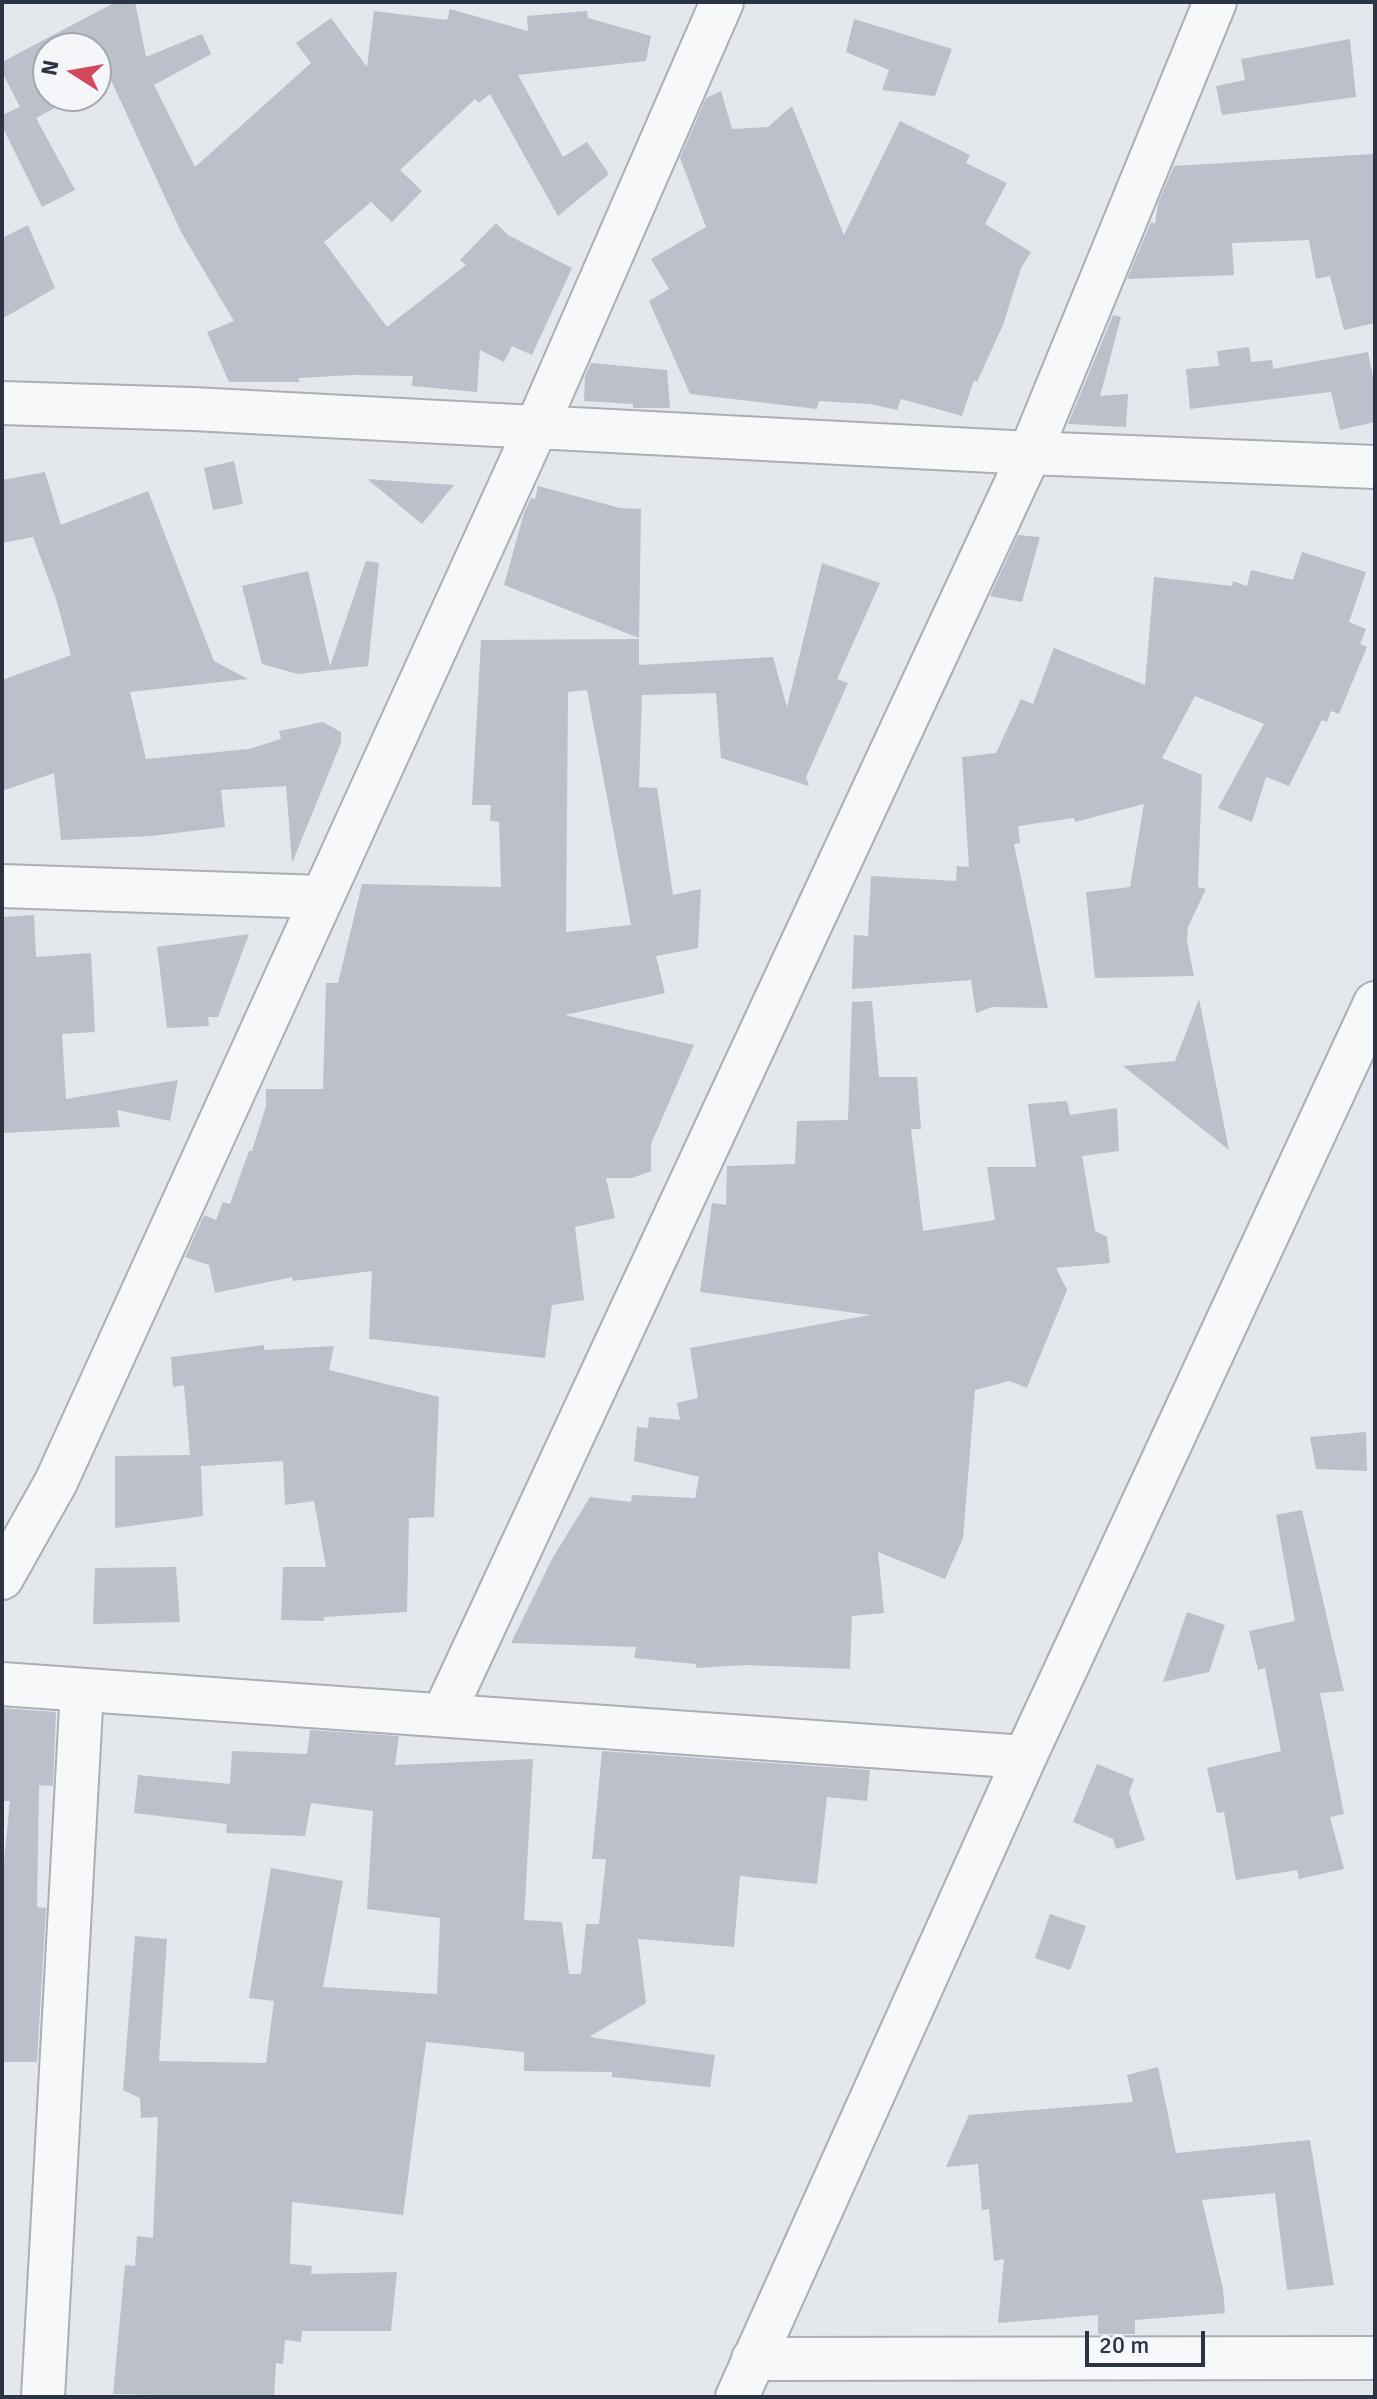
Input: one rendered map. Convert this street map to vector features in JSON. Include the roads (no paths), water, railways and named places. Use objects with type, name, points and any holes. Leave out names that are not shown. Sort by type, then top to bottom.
[{"type":"street","points":[[2,1578],[56,1482],[537,426],[722,2]]},
{"type":"street","points":[[443,1715],[1030,453],[1215,2]]},
{"type":"street","points":[[2,403],[1375,467]]},
{"type":"street","points":[[2,886],[322,897]]},
{"type":"street","points":[[737,2397],[1025,1757],[1375,1003]]},
{"type":"street","points":[[2,1684],[1025,1757]]},
{"type":"street","points":[[43,2397],[82,1690]]},
{"type":"street","points":[[753,2359],[1375,2358]]}]
